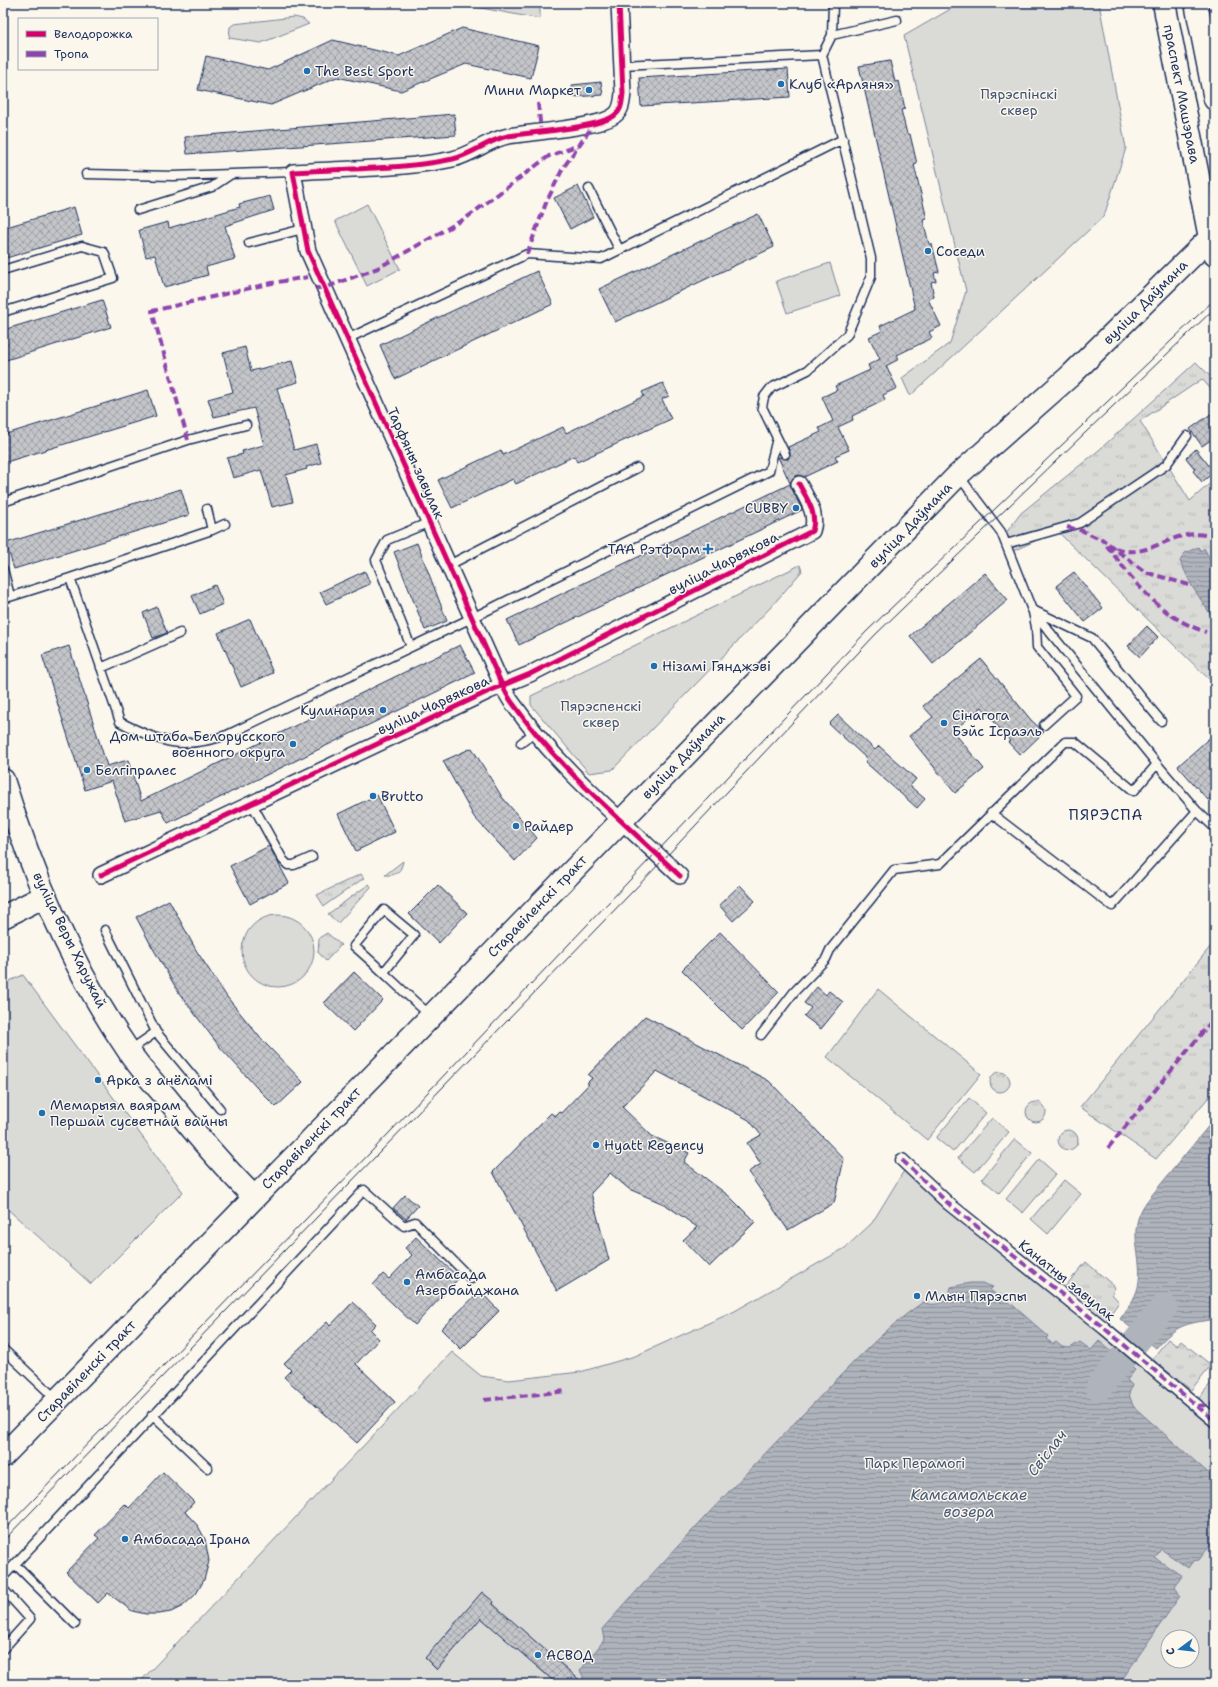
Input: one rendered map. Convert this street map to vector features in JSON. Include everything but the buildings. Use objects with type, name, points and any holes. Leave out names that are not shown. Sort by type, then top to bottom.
[{"type":"main road","name":"праспект Машэрава","points":[[1164,3],[1213,243]]},
{"type":"main road","points":[[1196,3],[1215,99]]},
{"type":"main road","name":"вуліца Даўмана","points":[[620,822],[958,475],[1070,376],[1213,243]]},
{"type":"main road","name":"вуліца Веры Харужай","points":[[3,780],[15,819],[45,896],[88,983],[128,1051],[220,1163],[254,1197]]},
{"type":"main road","name":"Старавіленскі тракт","points":[[3,1456],[620,822]]},
{"type":"main road","points":[[3,917],[45,896]]},
{"type":"street","points":[[293,172],[412,164],[452,159],[470,154],[487,143],[507,136],[594,124],[615,115],[621,107],[623,93],[619,3]]},
{"type":"street","name":"Тарфяны завулак","points":[[293,172],[308,251],[472,617],[513,704],[534,732],[555,756],[620,822],[648,845],[680,876]]},
{"type":"street","name":"вуліца Чарвякова","points":[[101,875],[503,685],[530,674],[812,531],[815,523],[813,513],[799,484]]},
{"type":"street","name":"Канатны завулак","points":[[902,1160],[949,1204],[1146,1362],[1215,1421]]},
{"type":"lane","points":[[785,454],[762,407],[764,397],[771,388],[808,370],[847,335],[870,277],[871,258],[822,55],[832,35],[833,3]]},
{"type":"lane","points":[[832,35],[897,20]]},
{"type":"lane","points":[[622,65],[822,55]]},
{"type":"lane","points":[[347,339],[527,254],[601,259],[843,139]]},
{"type":"lane","points":[[86,174],[173,176],[293,172]]},
{"type":"lane","points":[[138,210],[212,187],[230,175]]},
{"type":"lane","points":[[589,189],[619,249]]},
{"type":"lane","points":[[250,244],[303,229]]},
{"type":"lane","points":[[3,270],[82,246],[104,252],[113,278],[3,312]]},
{"type":"lane","points":[[3,502],[188,440],[246,425]]},
{"type":"lane","points":[[1006,544],[1080,523],[1166,465],[1187,436]]},
{"type":"lane","points":[[70,578],[120,722],[155,740],[178,743],[204,743],[227,735],[411,647],[769,471],[777,438]]},
{"type":"lane","points":[[449,565],[636,468]]},
{"type":"lane","points":[[958,475],[1001,532],[1032,610],[1036,627],[1037,647],[1076,696],[1044,725]]},
{"type":"lane","points":[[207,509],[212,530]]},
{"type":"lane","points":[[411,647],[376,560],[387,540],[430,522]]},
{"type":"lane","points":[[3,569],[7,598],[212,530],[225,524]]},
{"type":"lane","points":[[1032,610],[1092,638],[1161,721]]},
{"type":"lane","points":[[1032,610],[1157,764],[1197,810],[1215,828]]},
{"type":"lane","points":[[101,668],[180,633]]},
{"type":"lane","points":[[521,743],[534,732]]},
{"type":"lane","points":[[761,1035],[794,992],[826,960],[830,950],[894,870],[940,864],[1065,742],[1075,742],[1134,791],[1157,764]]},
{"type":"lane","points":[[252,804],[288,865],[294,865],[312,856]]},
{"type":"lane","points":[[991,813],[1112,906],[1197,810]]},
{"type":"lane","points":[[384,972],[414,935],[384,910],[354,946],[384,972],[396,986],[431,1016]]},
{"type":"lane","points":[[105,930],[156,1032],[220,1110]]},
{"type":"lane","points":[[128,1051],[156,1032]]},
{"type":"lane","points":[[3,1577],[364,1190],[404,1226],[415,1222],[471,1279]]},
{"type":"lane","points":[[3,1349],[58,1401]]},
{"type":"lane","points":[[152,1416],[208,1468]]},
{"type":"lane","points":[[16,1564],[75,1624]]},
{"type":"lane","points":[[3,1589],[30,1619],[3,1649]]},
{"type":"green space","points":[[466,3],[537,3],[540,8],[540,19],[465,5]]},
{"type":"green space","name":"Пярэспінскі сквер","points":[[961,3],[1099,3],[1126,148],[1104,216],[910,396],[902,378],[950,343],[966,291],[904,36]]},
{"type":"green space","points":[[294,17],[303,19],[309,24],[261,43],[229,38],[230,27],[234,24]]},
{"type":"green space","points":[[367,204],[400,269],[367,286],[335,221]]},
{"type":"green space","points":[[830,263],[840,296],[787,313],[776,281]]},
{"type":"green space","points":[[1196,362],[1215,381],[1215,394],[1202,379],[1140,421],[1190,501],[1215,479],[1215,569],[1204,549],[1201,551],[1192,586],[1213,618],[1215,692],[1211,681],[1057,531],[1013,551],[1006,533],[1021,513],[1099,450]]},
{"type":"green space","name":"Пярэспенскі сквер","points":[[800,565],[802,571],[771,607],[612,770],[589,773],[531,705],[531,696]]},
{"type":"green space","points":[[403,861],[399,871],[392,875],[385,875]]},
{"type":"green space","points":[[361,874],[364,878],[324,906],[317,895]]},
{"type":"green space","points":[[369,884],[371,887],[338,923],[328,914]]},
{"type":"green space","points":[[278,915],[298,921],[308,931],[314,951],[308,971],[298,981],[278,987],[258,981],[248,971],[242,951],[248,931],[258,921]]},
{"type":"green space","points":[[327,933],[341,945],[326,961],[318,952],[319,938]]},
{"type":"green space","points":[[1215,941],[1215,1090],[1156,1159],[1080,1107]]},
{"type":"green space","points":[[23,975],[183,1192],[91,1284],[3,1205],[3,984]]},
{"type":"green space","points":[[878,989],[981,1074],[927,1140],[827,1057]]},
{"type":"green space","points":[[996,1072],[1004,1072],[1010,1078],[1010,1086],[1004,1092],[996,1092],[990,1086],[990,1078]]},
{"type":"green space","points":[[969,1098],[986,1113],[953,1152],[936,1138]]},
{"type":"green space","points":[[1032,1102],[1040,1102],[1046,1108],[1046,1116],[1040,1122],[1032,1122],[1026,1116],[1026,1108]]},
{"type":"green space","points":[[992,1118],[1009,1132],[975,1172],[958,1158]]},
{"type":"green space","points":[[1064,1130],[1072,1130],[1078,1136],[1078,1144],[1072,1150],[1064,1150],[1058,1144],[1058,1136]]},
{"type":"green space","points":[[1015,1139],[1032,1153],[999,1193],[982,1179]]},
{"type":"green space","points":[[1039,1159],[1056,1174],[1023,1213],[1006,1199]]},
{"type":"green space","name":"Парк Перамогі","points":[[905,1169],[1195,1403],[1215,1378],[1215,1684],[138,1684],[452,1352],[481,1376],[509,1380],[580,1372],[635,1356],[733,1312],[845,1248],[872,1223]]},
{"type":"green space","points":[[1064,1180],[1081,1194],[1048,1234],[1031,1219]]},
{"type":"green space","points":[[1086,1262],[1115,1287],[1112,1294],[1119,1302],[1105,1322],[1063,1289]]},
{"type":"green space","points":[[1168,1339],[1177,1346],[1181,1341],[1211,1365],[1191,1390],[1152,1359]]},
{"type":"water","points":[[1198,547],[1201,551],[1204,548],[1215,569],[1215,634],[1213,629],[1213,618],[1192,586],[1180,561],[1185,553]]},
{"type":"water","points":[[1215,1118],[1215,1319],[1182,1326],[1170,1334],[1156,1348],[1120,1319],[1133,1300],[1138,1287],[1139,1264],[1136,1244],[1137,1223],[1140,1213],[1147,1201]]},
{"type":"water","name":"Камсамольскае возера","points":[[970,1283],[982,1283],[993,1287],[990,1290],[998,1296],[1000,1294],[1048,1336],[1046,1339],[1053,1344],[1056,1342],[1062,1347],[1070,1348],[1080,1342],[1091,1350],[1099,1341],[1135,1370],[1127,1380],[1132,1385],[1129,1394],[1133,1406],[1215,1479],[1215,1538],[1199,1560],[1193,1561],[1188,1568],[1161,1549],[1155,1558],[1182,1576],[1175,1586],[1180,1596],[1119,1684],[582,1684],[583,1676],[580,1671],[604,1640],[602,1629],[702,1520],[803,1414],[861,1355],[907,1314],[923,1302],[928,1304],[937,1304],[945,1300],[951,1287]]},
{"type":"waterway","name":"Свіслач","points":[[1099,1387],[1164,1307]]},
{"type":"tram line","points":[[3,1531],[370,1153],[867,631],[1215,299]]},
{"type":"tram line","points":[[3,1541],[663,860],[875,635],[1215,308]]},
{"type":"marked path","points":[[538,103],[541,131]]},
{"type":"marked path","points":[[527,254],[546,203],[563,168],[594,124]]},
{"type":"marked path","points":[[316,288],[324,288],[378,268],[466,218],[549,156],[579,145]]},
{"type":"marked path","points":[[188,440],[152,311],[272,283],[308,277]]},
{"type":"marked path","points":[[1067,527],[1083,531],[1106,542]]},
{"type":"marked path","points":[[1116,548],[1126,551],[1144,550],[1178,537],[1191,534],[1215,537]]},
{"type":"marked path","points":[[1189,585],[1145,572],[1102,539],[1135,582],[1159,606],[1189,625],[1206,632]]},
{"type":"marked path","points":[[1108,1148],[1215,1017]]},
{"type":"marked path","points":[[902,1160],[949,1204],[1104,1328],[1215,1421]]},
{"type":"marked path","points":[[484,1400],[566,1391]]},
{"type":"marked path","points":[[1198,1406],[1215,1404]]},
{"type":"cycle path","points":[[619,3],[623,93],[619,111],[615,115],[595,123],[581,126],[508,136],[460,157],[433,163],[393,167],[293,172],[308,251],[505,692],[532,729],[551,751],[593,794],[680,876]]},
{"type":"cycle path","points":[[101,875],[489,691],[530,674],[812,531],[814,519],[813,513],[799,484]]},
{"type":"place","name":"The Best Sport","points":[[307,71]]},
{"type":"place","name":"Клуб «Арляня»","points":[[781,84]]},
{"type":"place","name":"Мини Маркет","points":[[589,90]]},
{"type":"place","name":"Соседи","points":[[928,251]]},
{"type":"place","name":"CUBBY","points":[[796,508]]},
{"type":"place","name":"ТАА Рэтфарм","points":[[708,549]]},
{"type":"place","name":"Нізамі Гянджэві","points":[[654,666]]},
{"type":"place","name":"Кулинария","points":[[383,710]]},
{"type":"place","name":"Сінагога Бэйс Ісраэль","points":[[944,723]]},
{"type":"place","name":"Дом штаба Белорусского военного округа","points":[[293,744]]},
{"type":"place","name":"Белгіпралес","points":[[87,770]]},
{"type":"place","name":"Brutto","points":[[373,796]]},
{"type":"place","name":"Райдер","points":[[516,826]]},
{"type":"place","name":"Арка з анёламі","points":[[98,1080]]},
{"type":"place","name":"Мемарыял ваярам Першай сусветнай вайны","points":[[42,1113]]},
{"type":"place","name":"Hyatt Regency","points":[[596,1145]]},
{"type":"place","name":"Амбасада Азербайджана","points":[[407,1282]]},
{"type":"place","name":"Млын Пярэспы","points":[[917,1296]]},
{"type":"place","name":"Амбасада Ірана","points":[[125,1539]]},
{"type":"place","name":"АСВОД","points":[[538,1655]]},
{"type":"district","name":"ПЯРЭСПА","points":[[1106,815]]}]
